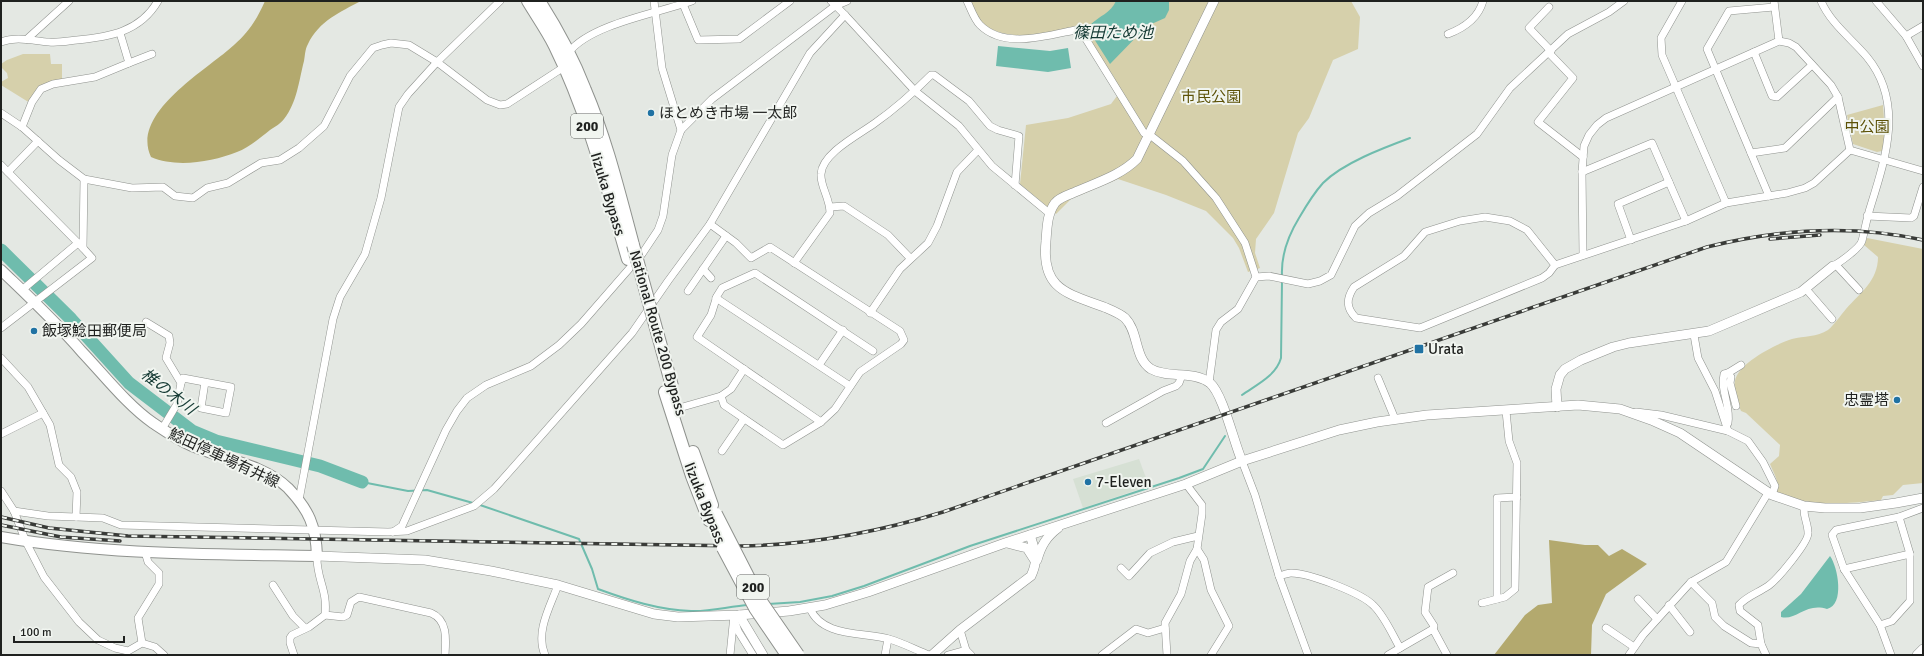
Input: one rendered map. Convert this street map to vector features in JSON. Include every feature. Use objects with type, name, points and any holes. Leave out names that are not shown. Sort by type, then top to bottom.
[{"type":"highway","name":"Iizuka Bypass","points":[[528,1],[554,44],[588,126],[669,389],[692,476],[712,517],[737,577],[755,608],[787,655]]},
{"type":"highway","name":"National Route 200 Bypass","points":[[539,1],[569,53],[586,91],[599,129],[633,245],[669,389],[679,408],[712,517],[760,600],[798,655]]},
{"type":"main road","name":"鯰田停車場有井線","points":[[1,270],[35,302],[139,411],[162,429],[191,446],[249,466],[270,475],[287,487],[299,500],[309,516],[316,532],[317,556]]},
{"type":"main road","points":[[1,537],[70,548],[145,552],[317,556]]},
{"type":"street","points":[[27,39],[69,1]]},
{"type":"street","points":[[1,42],[6,40],[27,39],[51,43],[101,37],[120,33],[136,26],[153,9],[158,1]]},
{"type":"street","points":[[299,500],[333,319],[340,297],[365,254],[383,191],[399,107],[408,94],[437,62],[500,1]]},
{"type":"street","points":[[654,1],[662,68],[681,130]]},
{"type":"street","points":[[1,113],[22,127],[84,179],[132,188],[163,187],[175,196],[193,198],[207,188],[228,183],[261,163],[280,160],[299,148],[324,126],[350,76],[373,48],[391,43],[409,45],[437,62],[487,100],[500,105],[506,104],[564,67],[569,53],[583,41],[614,23],[655,13],[692,1]]},
{"type":"street","points":[[683,4],[698,40],[739,39],[790,1]]},
{"type":"street","points":[[393,532],[402,526],[446,430],[457,411],[467,398],[486,385],[531,366],[554,350],[581,324],[642,254],[658,230],[663,216],[672,155],[681,130],[712,99],[833,3],[847,1]]},
{"type":"street","points":[[967,1],[975,18],[981,26],[994,35],[1033,39],[1075,30],[1080,31],[1144,133],[1150,135],[1183,161],[1216,198],[1245,243],[1256,277],[1238,308],[1221,322],[1216,330],[1209,383]]},
{"type":"street","points":[[1214,1],[1137,159],[1124,170],[1056,202],[1049,213],[1044,255],[1050,277],[1057,285],[1074,297],[1115,312],[1126,319],[1132,330],[1141,358],[1151,369],[1168,374],[1197,377],[1209,383],[1221,400],[1255,495],[1279,576],[1308,655]]},
{"type":"street","points":[[1448,34],[1470,23],[1481,8],[1483,1]]},
{"type":"street","points":[[1256,277],[1269,276],[1308,284],[1320,281],[1331,275],[1355,226],[1369,213],[1397,196],[1477,134],[1510,88],[1568,34],[1609,12],[1624,1]]},
{"type":"street","points":[[1682,1],[1661,38],[1662,55],[1726,203]]},
{"type":"street","points":[[1557,407],[1556,389],[1560,375],[1565,369],[1581,360],[1602,351],[1629,343],[1709,331],[1748,316],[1790,298],[1806,289],[1862,242],[1867,216],[1885,160],[1889,131],[1888,107],[1884,90],[1868,58],[1832,20],[1821,1]]},
{"type":"street","points":[[1880,2],[1906,36],[1923,66]]},
{"type":"street","points":[[833,3],[915,91],[959,126],[992,166],[1049,213]]},
{"type":"street","points":[[1769,196],[1707,49],[1729,11],[1774,4],[1779,41]]},
{"type":"street","points":[[1549,7],[1529,28],[1573,78],[1538,122],[1583,157]]},
{"type":"street","points":[[14,511],[48,516],[103,518],[121,525],[316,532],[393,532],[407,531],[474,506],[494,489],[632,333],[668,280],[710,224],[810,53],[845,15]]},
{"type":"street","points":[[1906,36],[1923,26]]},
{"type":"street","points":[[120,33],[129,63]]},
{"type":"street","points":[[1583,255],[1582,172],[1584,146],[1589,135],[1597,125],[1606,118],[1675,86],[1779,41],[1789,43],[1796,47],[1831,85],[1838,97],[1850,150]]},
{"type":"street","points":[[1754,52],[1772,96],[1777,97],[1812,64]]},
{"type":"street","points":[[22,127],[32,102],[41,89],[53,84],[95,77],[152,54]]},
{"type":"street","points":[[794,263],[830,212],[830,207],[820,176],[827,160],[843,145],[875,123],[915,91],[931,75],[934,75],[969,102],[990,126],[1019,136],[1015,185]]},
{"type":"street","points":[[1751,153],[1785,148],[1838,97]]},
{"type":"street","points":[[8,172],[38,141]]},
{"type":"street","points":[[1582,172],[1652,143],[1686,221]]},
{"type":"street","points":[[870,312],[900,269],[910,258],[928,243],[957,172],[978,150]]},
{"type":"street","points":[[1850,150],[1923,171]]},
{"type":"street","points":[[1555,265],[1527,230],[1522,227],[1510,221],[1485,217],[1472,218],[1425,232],[1404,256],[1354,288],[1350,294],[1349,308],[1356,318],[1420,328],[1542,278],[1549,273],[1555,265],[1686,221],[1726,203],[1805,188],[1814,183],[1850,150]]},
{"type":"street","points":[[1,165],[81,245],[92,258],[1,328]]},
{"type":"street","points":[[81,245],[84,179]]},
{"type":"street","points":[[1631,240],[1618,204],[1669,182]]},
{"type":"street","points":[[1867,216],[1911,218],[1914,216],[1923,187]]},
{"type":"street","points":[[830,207],[844,206],[888,235],[910,258]]},
{"type":"street","points":[[710,224],[726,236],[750,258],[770,247],[900,331],[904,340],[901,344],[860,372],[835,409],[821,422],[783,445],[724,405],[721,396]]},
{"type":"street","points":[[688,291],[726,236]]},
{"type":"street","points":[[22,290],[81,245]]},
{"type":"street","points":[[1834,266],[1859,290]]},
{"type":"street","points":[[703,269],[711,278]]},
{"type":"street","points":[[821,422],[697,337],[711,315],[716,298],[722,288],[755,274],[873,351]]},
{"type":"street","points":[[1806,289],[1832,319]]},
{"type":"street","points":[[716,298],[850,386]]},
{"type":"street","points":[[146,322],[169,336],[170,343],[166,358],[181,383]]},
{"type":"street","points":[[819,366],[843,330]]},
{"type":"street","points":[[1694,334],[1698,358],[1716,391],[1727,429]]},
{"type":"street","points":[[1,358],[28,387],[50,425],[58,465],[75,485],[78,492],[76,517]]},
{"type":"street","points":[[1727,429],[1729,411],[1723,380],[1724,374],[1741,365]]},
{"type":"street","points":[[679,408],[721,396],[730,389],[744,369]]},
{"type":"street","points":[[1728,373],[1731,377],[1730,383],[1736,406]]},
{"type":"street","points":[[1106,423],[1163,391],[1176,386],[1182,375]]},
{"type":"street","points":[[162,429],[177,404],[183,378],[231,387],[226,413],[201,408],[205,382]]},
{"type":"street","points":[[1378,378],[1395,419]]},
{"type":"street","points":[[325,615],[326,596],[318,572],[317,556],[425,560],[558,585],[654,614],[689,617],[736,617],[810,608],[868,592],[1005,543],[1186,484],[1242,461],[1339,430],[1395,419],[1427,415],[1506,411],[1578,405],[1661,415],[1727,429],[1748,441],[1763,462],[1775,486],[1726,562],[1691,582],[1657,619],[1629,655]]},
{"type":"street","points":[[1620,409],[1651,420],[1680,433],[1770,494],[1804,506],[1825,508],[1860,508],[1923,498]]},
{"type":"street","points":[[1482,603],[1505,597],[1515,589],[1517,463],[1509,441],[1506,411]]},
{"type":"street","points":[[1,434],[43,413]]},
{"type":"street","points":[[722,451],[744,419]]},
{"type":"street","points":[[1167,655],[1165,623],[1181,594],[1190,561],[1197,549],[1202,514],[1202,505],[1186,484]]},
{"type":"street","points":[[1,491],[14,511],[26,542],[44,578],[91,635],[128,653],[142,643]]},
{"type":"street","points":[[1497,599],[1497,498],[1517,497]]},
{"type":"street","points":[[1766,655],[1761,644],[1758,625],[1740,611],[1739,605],[1777,579],[1805,542],[1808,533],[1804,516],[1804,506]]},
{"type":"street","points":[[1891,655],[1880,625],[1844,569],[1832,535],[1836,530],[1900,517],[1923,508]]},
{"type":"street","points":[[1880,625],[1892,621],[1910,601],[1910,554],[1900,517]]},
{"type":"street","points":[[810,608],[814,617],[829,628],[888,639],[932,654],[960,630],[1026,582],[1031,576],[1041,548],[1047,538],[1061,525]]},
{"type":"street","points":[[1030,535],[1036,556],[1036,563]]},
{"type":"street","points":[[1121,568],[1129,576],[1150,553],[1173,542],[1198,536]]},
{"type":"street","points":[[1005,543],[1013,543],[1027,548],[1036,563]]},
{"type":"street","points":[[1197,549],[1204,560],[1211,590],[1229,626],[1211,655]]},
{"type":"street","points":[[142,643],[138,618],[140,612],[159,584],[158,573],[148,562],[145,552]]},
{"type":"street","points":[[1844,569],[1910,554]]},
{"type":"street","points":[[1279,576],[1291,573],[1308,576],[1350,591],[1366,599],[1379,612],[1400,648]]},
{"type":"street","points":[[1448,655],[1433,629],[1434,626],[1425,612],[1428,587],[1453,573]]},
{"type":"street","points":[[1691,582],[1712,603],[1715,617],[1724,626],[1751,643],[1761,644]]},
{"type":"street","points":[[273,585],[293,616],[305,628]]},
{"type":"street","points":[[545,655],[541,637],[543,627],[558,585]]},
{"type":"street","points":[[294,655],[290,638],[292,635],[325,615],[343,617],[348,615],[351,602],[353,599],[359,597],[431,614],[440,619],[443,626],[446,644],[445,655]]},
{"type":"street","points":[[1638,599],[1657,619]]},
{"type":"street","points":[[1670,605],[1690,632]]},
{"type":"street","points":[[730,655],[736,617]]},
{"type":"street","points":[[736,617],[738,631],[753,655]]},
{"type":"street","points":[[736,617],[763,655]]},
{"type":"street","points":[[1102,655],[1136,629],[1148,633],[1165,628]]},
{"type":"street","points":[[1606,628],[1634,647]]},
{"type":"street","points":[[1388,655],[1433,629]]},
{"type":"street","points":[[948,655],[968,653],[960,630]]},
{"type":"street","points":[[885,655],[888,639]]},
{"type":"street","points":[[142,643],[155,647],[164,655]]},
{"type":"street","points":[[1917,655],[1923,649]]},
{"type":"shaded area","points":[[265,1],[361,1],[331,18],[318,29],[306,48],[297,91],[292,106],[281,122],[255,142],[246,148],[227,156],[205,161],[183,163],[171,162],[151,157],[147,141],[151,124],[161,109],[174,94],[244,35],[259,14]]},
{"type":"shaded area","points":[[1139,459],[1149,486],[1083,508],[1073,479]]},
{"type":"shaded area","points":[[1549,540],[1585,545],[1598,545],[1609,556],[1622,549],[1647,564],[1606,594],[1592,625],[1591,655],[1494,655],[1525,615],[1538,605],[1552,603]]},
{"type":"green space","name":"市民公園","points":[[970,1],[1351,1],[1360,17],[1358,49],[1333,60],[1309,118],[1298,133],[1274,213],[1256,239],[1255,253],[1260,268],[1248,272],[1239,248],[1233,238],[1206,211],[1166,195],[1118,179],[1071,199],[1056,214],[1020,184],[1026,125],[1068,118],[1111,104],[1117,96],[1114,77],[1080,27],[1076,26],[1066,30],[1028,35],[1002,33],[991,29],[982,23]]},
{"type":"green space","points":[[23,54],[50,54],[51,64],[62,64],[62,80],[50,83],[30,103],[1,85],[1,82],[8,78],[7,73],[1,67],[1,64]]},
{"type":"green space","name":"中公園","points":[[1883,105],[1885,135],[1882,151],[1877,152],[1853,144],[1847,115]]},
{"type":"green space","points":[[1867,238],[1923,249],[1923,483],[1903,485],[1893,495],[1883,496],[1881,500],[1853,503],[1816,503],[1776,494],[1778,486],[1770,464],[1779,456],[1780,445],[1746,413],[1741,411],[1735,393],[1735,381],[1743,368],[1759,355],[1792,339],[1819,334],[1828,330],[1832,326],[1872,280],[1875,273],[1878,257],[1864,245]]},
{"type":"water","name":"篠田ため池","points":[[1116,1],[1169,1],[1169,10],[1165,18],[1147,26],[1110,64],[1089,31],[1090,25],[1111,9]]},
{"type":"water","points":[[998,46],[1050,51],[1068,48],[1071,68],[1048,72],[996,66]]},
{"type":"water","points":[[1830,556],[1835,568],[1838,585],[1838,593],[1833,606],[1827,609],[1820,607],[1813,608],[1786,618],[1781,617],[1781,612],[1801,594]]},
{"type":"waterway","points":[[1282,276],[1284,254],[1292,232],[1310,200],[1323,183],[1341,169],[1352,163],[1376,151],[1410,138]]},
{"type":"waterway","name":"椎の木川","points":[[1,250],[71,319],[129,383],[192,431],[216,441],[320,466],[362,482]]},
{"type":"waterway","points":[[1242,395],[1270,375],[1275,370],[1281,358],[1282,281]]},
{"type":"waterway","points":[[768,604],[800,602],[832,596],[864,586],[970,546],[1179,478],[1203,469],[1225,436]]},
{"type":"waterway","points":[[362,482],[408,491],[427,490],[473,503]]},
{"type":"waterway","points":[[480,505],[579,539],[592,569],[598,589],[644,604],[667,609],[705,611],[749,605]]},
{"type":"railway","points":[[1,517],[49,528],[128,536],[740,546],[818,540],[868,532],[943,512],[1707,247],[1761,236],[1842,230],[1896,235],[1923,240]]},
{"type":"railway","points":[[1770,239],[1820,235]]},
{"type":"railway","points":[[1,525],[61,537],[120,541]]},
{"type":"place","name":"ほとめき市場 一太郎","points":[[651,113]]},
{"type":"place","name":"飯塚鯰田郵便局","points":[[34,331]]},
{"type":"place","name":"Urata","points":[[1419,349]]},
{"type":"place","name":"忠霊塔","points":[[1897,400]]},
{"type":"place","name":"7-Eleven","points":[[1088,482]]}]
